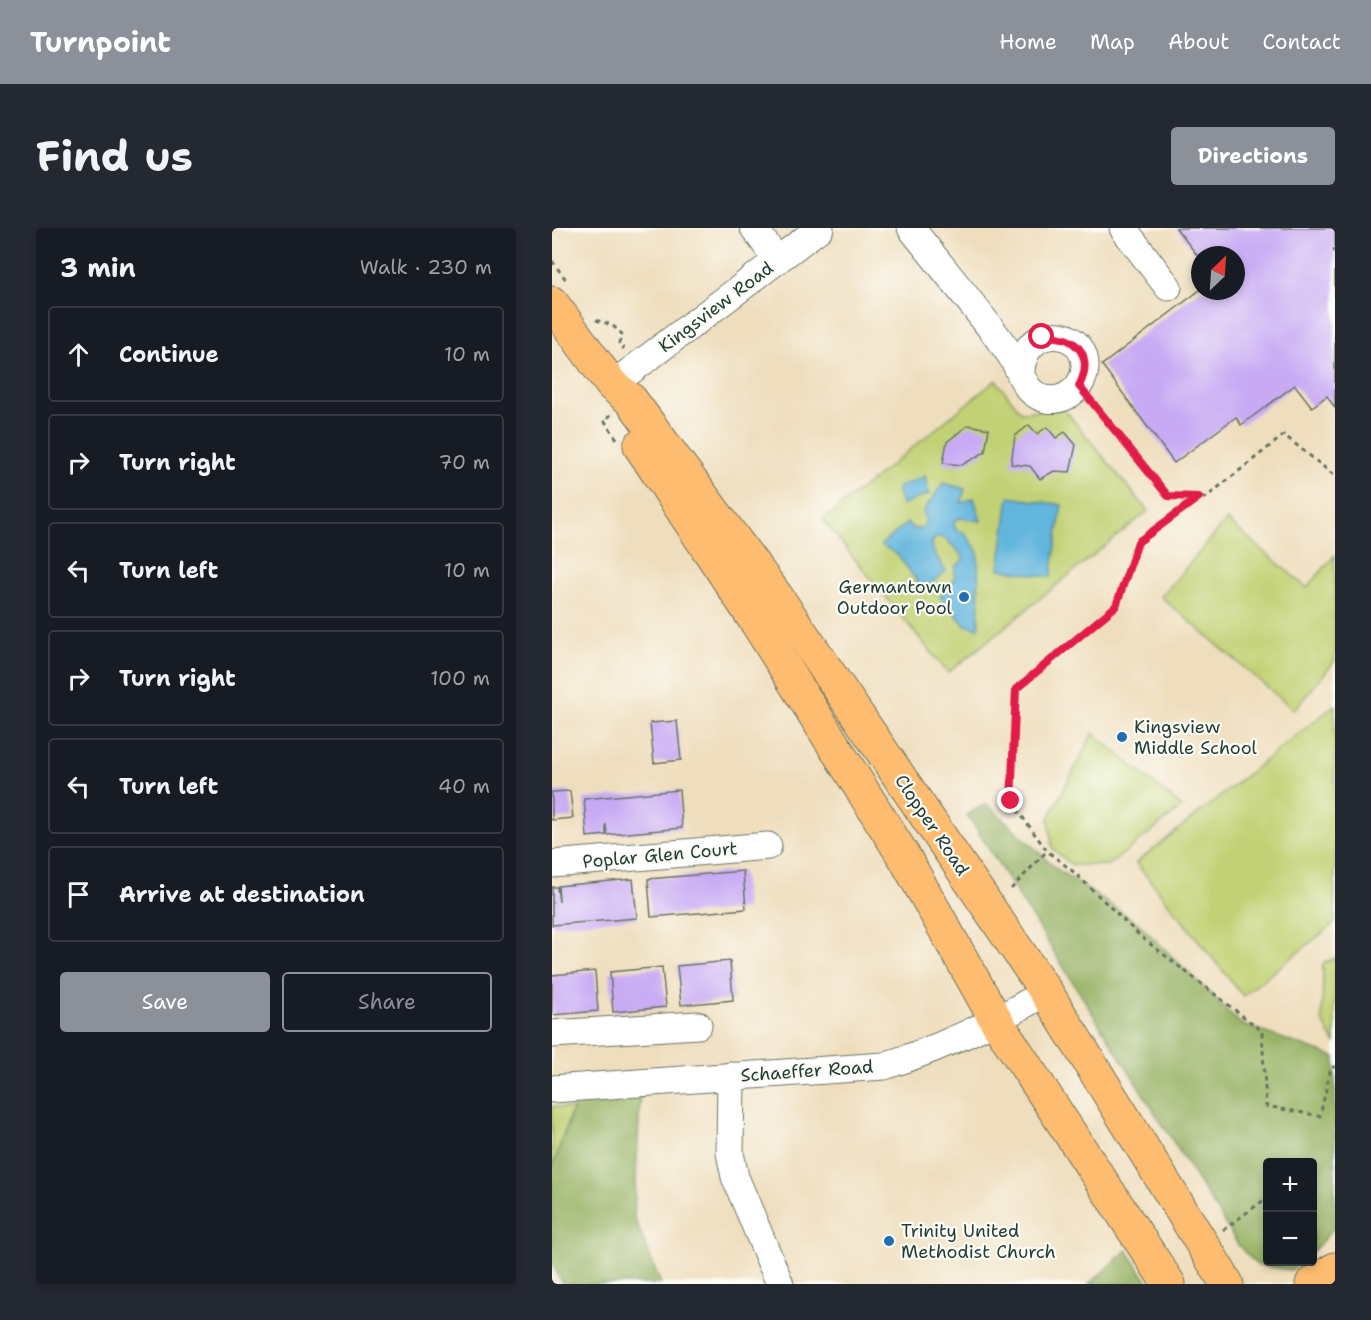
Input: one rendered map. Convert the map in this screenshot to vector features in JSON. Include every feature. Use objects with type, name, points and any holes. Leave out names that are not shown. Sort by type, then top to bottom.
[{"type":"main road","name":"Clopper Road","points":[[552,303],[612,385],[631,400],[777,597],[1046,992],[1221,1258]]},
{"type":"main road","name":"Clopper Road","points":[[612,385],[618,411],[757,623],[906,860],[997,1022],[1168,1284]]},
{"type":"main road","points":[[1221,1258],[1249,1284]]},
{"type":"main road","points":[[1312,1284],[1335,1269]]},
{"type":"main road","points":[[1329,1284],[1335,1277]]},
{"type":"street","points":[[754,228],[777,260]]},
{"type":"street","name":"Kingsview Road","points":[[612,385],[820,228]]},
{"type":"street","points":[[910,228],[1021,370]]},
{"type":"street","points":[[1123,228],[1168,287]]},
{"type":"street","points":[[1058,335],[1068,339],[1081,352],[1084,369],[1079,386],[1061,399],[1040,397],[1024,382],[1021,370],[1022,359],[1029,345],[1042,337],[1058,335]]},
{"type":"street","name":"Poplar Glen Court","points":[[552,864],[768,846]]},
{"type":"street","name":"Schaeffer Road","points":[[552,1089],[884,1066],[929,1052],[997,1022],[1046,992]]},
{"type":"street","points":[[552,1034],[698,1025]]},
{"type":"street","points":[[731,1076],[730,1154],[735,1177],[780,1284]]},
{"type":"path","points":[[1079,386],[1168,496],[1205,498],[1284,435],[1335,476]]},
{"type":"path","points":[[1199,497],[1138,542],[1116,606],[1016,689],[1011,801],[1047,850],[1075,873],[1140,936],[1262,1031],[1266,1106],[1320,1116],[1331,1067],[1335,1067]]},
{"type":"path","points":[[1011,889],[1047,850]]},
{"type":"path","points":[[1221,1258],[1263,1203]]},
{"type":"green space","name":"Germantown Outdoor Pool","points":[[996,380],[1021,412],[1064,409],[1148,511],[948,673],[823,520]]},
{"type":"green space","points":[[1227,520],[1307,588],[1335,555],[1335,661],[1294,710],[1161,597]]},
{"type":"green space","points":[[1335,705],[1335,923],[1243,996],[1136,863]]},
{"type":"green space","points":[[1093,733],[1182,807],[1109,865],[1072,865],[1052,848],[1049,818]]},
{"type":"green space","points":[[987,804],[1058,870],[1138,923],[1241,1024],[1335,1057],[1335,1227],[1317,1247],[1317,1158],[1263,1158],[1263,1266],[1257,1265],[1239,1246],[967,814]]},
{"type":"green space","points":[[1335,958],[1335,1044],[1322,1020],[1323,963]]},
{"type":"green space","points":[[641,1082],[634,1217],[661,1284],[563,1284],[552,1263],[552,1170],[581,1087]]},
{"type":"green space","points":[[552,1106],[572,1109],[552,1169]]},
{"type":"green space","points":[[1127,1250],[1149,1284],[1089,1284]]},
{"type":"green space","points":[[1264,1266],[1297,1266],[1292,1270]]},
{"type":"water","points":[[925,476],[929,494],[902,505],[897,488]]},
{"type":"water","points":[[943,483],[965,489],[961,503],[974,498],[981,521],[960,518],[954,521],[955,529],[965,533],[978,552],[979,628],[965,625],[940,597],[954,580],[955,567],[963,560],[962,555],[945,538],[936,537],[932,543],[933,551],[946,571],[923,590],[898,555],[881,545],[907,523],[914,529],[922,528],[926,522],[923,512]]},
{"type":"water","points":[[1009,497],[1062,505],[1051,577],[999,569]]},
{"type":"building","points":[[1176,228],[1335,228],[1335,248],[1333,250],[1335,253],[1335,408],[1327,396],[1312,407],[1295,385],[1241,425],[1236,417],[1174,463],[1102,365],[1191,297],[1191,300],[1245,300],[1245,246],[1191,247]]},
{"type":"building","points":[[968,425],[989,429],[985,452],[962,465],[943,463],[947,442]]},
{"type":"building","points":[[1029,425],[1037,434],[1047,427],[1056,438],[1065,432],[1076,445],[1070,472],[1054,471],[1040,479],[1030,466],[1011,464],[1015,436]]},
{"type":"building","points":[[677,721],[681,760],[654,763],[650,723]]},
{"type":"building","points":[[679,790],[682,828],[607,835],[606,824],[606,835],[587,837],[584,799]]},
{"type":"building","points":[[570,791],[573,818],[552,820],[552,792]]},
{"type":"building","points":[[743,871],[746,909],[651,917],[648,879]]},
{"type":"building","points":[[633,879],[637,918],[552,925],[552,887],[557,887],[559,902],[558,886]]},
{"type":"building","points":[[730,961],[733,1000],[681,1005],[677,966]]},
{"type":"building","points":[[662,967],[666,1007],[613,1012],[610,972]]},
{"type":"building","points":[[595,971],[598,1011],[552,1015],[552,975]]},
{"type":"place","name":"Germantown Outdoor Pool","points":[[964,597]]},
{"type":"place","name":"Kingsview Middle School","points":[[1122,737]]},
{"type":"place","name":"Trinity United Methodist Church","points":[[889,1241]]},
{"type":"route","points":[[1011,801],[1016,689],[1116,606],[1138,542],[1199,497],[1168,496],[1079,386],[1084,376],[1085,362],[1077,346],[1058,335],[1042,337]]}]
